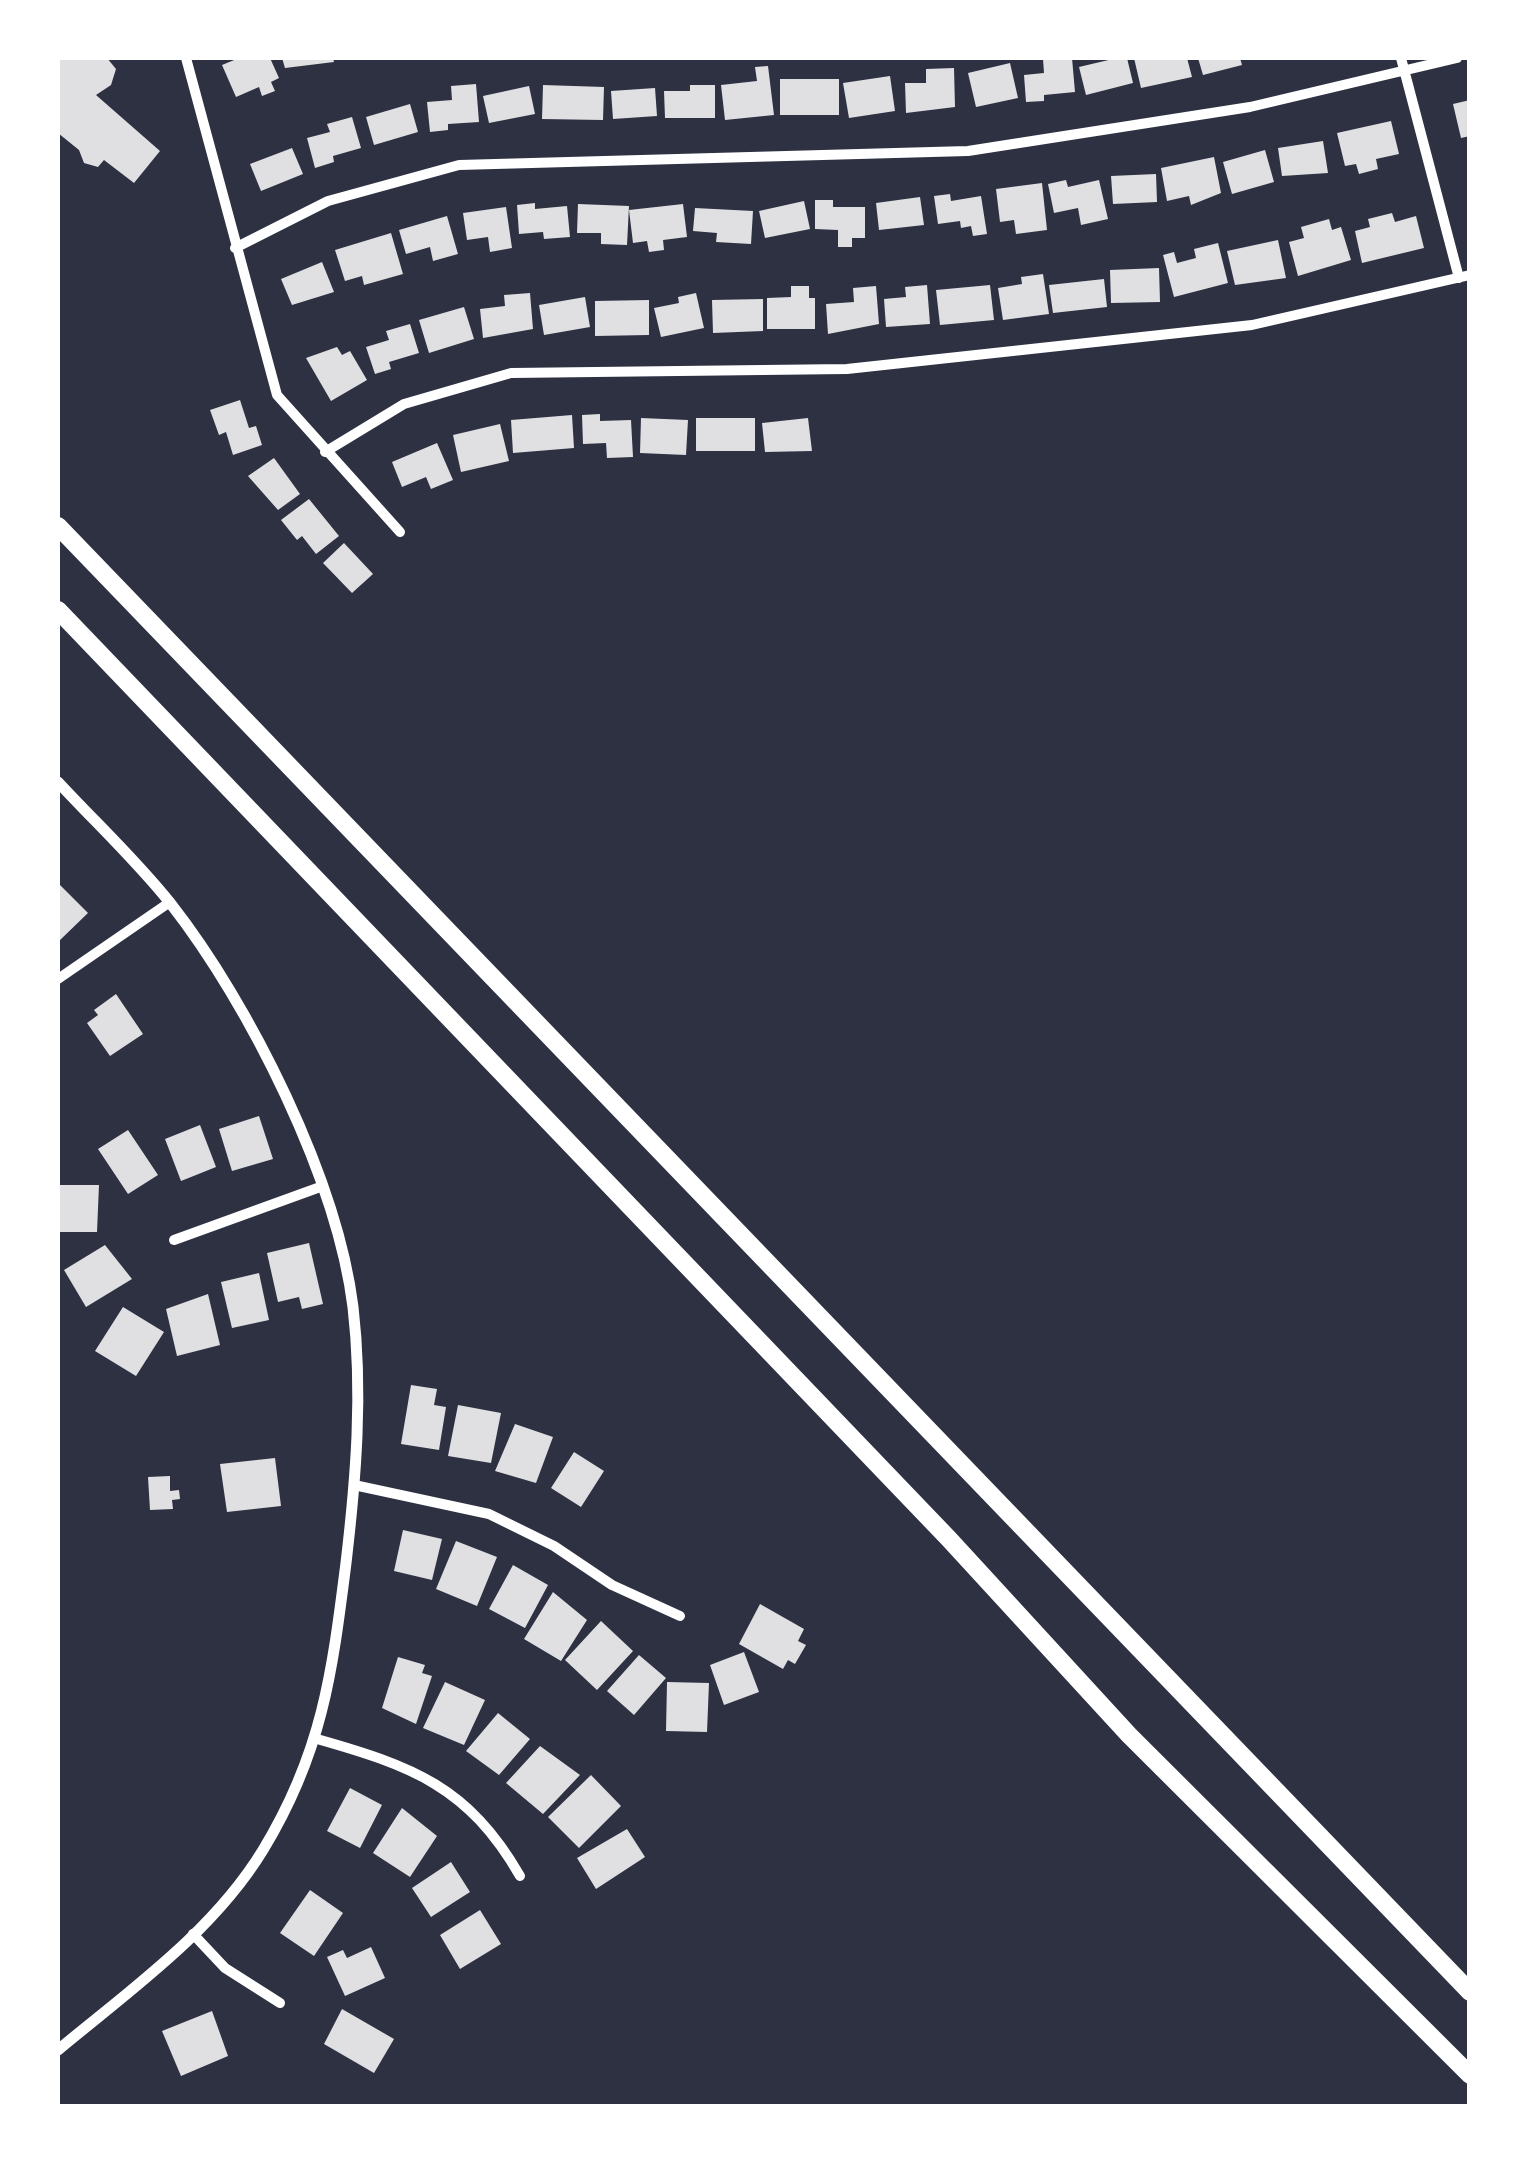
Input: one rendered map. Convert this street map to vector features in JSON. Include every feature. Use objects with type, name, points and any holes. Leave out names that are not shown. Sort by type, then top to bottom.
[{"type":"highway","points":[[58,526],[1470,1992]]},
{"type":"highway","points":[[58,610],[935,1524],[1129,1735],[1470,2075]]},
{"type":"street","points":[[186,58],[277,395],[400,532]]},
{"type":"street","points":[[325,452],[404,404],[511,373],[847,369],[1252,325],[1464,277],[1402,58]]},
{"type":"street","points":[[235,248],[328,201],[459,165],[968,151],[1250,107],[1457,58]]},
{"type":"street","points":[[58,782],[170,902],[204,950],[259,1046],[323,1186],[352,1304],[359,1378],[354,1485],[333,1666],[317,1738],[262,1852],[193,1934],[58,2050]]},
{"type":"street","points":[[58,979],[170,902]]},
{"type":"street","points":[[174,1240],[323,1186]]},
{"type":"street","points":[[354,1485],[489,1514],[554,1546],[612,1585],[680,1616]]},
{"type":"street","points":[[317,1738],[404,1766],[458,1797],[492,1832],[520,1876]]},
{"type":"street","points":[[193,1934],[225,1968],[280,2003]]},
{"type":"building","points":[[58,58],[107,58],[116,69],[111,85],[96,95],[160,151],[134,183],[104,160],[98,167],[84,163],[79,150],[58,133]]},
{"type":"building","points":[[239,58],[270,58],[279,78],[271,82],[275,91],[262,96],[259,87],[236,97],[222,65]]},
{"type":"building","points":[[282,58],[333,58],[334,62],[285,68]]},
{"type":"building","points":[[1072,58],[1075,92],[1044,95],[1044,101],[1026,102],[1024,75],[1044,73],[1043,59]]},
{"type":"building","points":[[1127,58],[1133,83],[1086,95],[1079,67]]},
{"type":"building","points":[[1134,58],[1187,58],[1192,77],[1141,88]]},
{"type":"building","points":[[1198,58],[1240,58],[1242,65],[1203,75]]},
{"type":"building","points":[[1010,63],[1018,98],[976,107],[968,73]]},
{"type":"building","points":[[768,66],[774,115],[725,120],[721,85],[757,81],[755,67]]},
{"type":"building","points":[[954,68],[955,107],[906,113],[905,83],[926,83],[926,69]]},
{"type":"building","points":[[890,76],[895,111],[849,118],[843,83]]},
{"type":"building","points":[[780,79],[839,79],[839,115],[780,115]]},
{"type":"building","points":[[476,84],[479,122],[448,124],[448,130],[430,132],[427,102],[452,100],[451,86]]},
{"type":"building","points":[[543,85],[604,87],[603,120],[542,119]]},
{"type":"building","points":[[690,85],[715,85],[715,118],[665,118],[664,91],[690,91]]},
{"type":"building","points":[[529,86],[535,114],[489,123],[483,96]]},
{"type":"building","points":[[655,88],[657,116],[613,119],[611,91]]},
{"type":"building","points":[[1470,100],[1470,136],[1461,138],[1453,104]]},
{"type":"building","points":[[410,104],[418,132],[374,145],[366,117]]},
{"type":"building","points":[[352,117],[361,148],[333,156],[334,162],[315,168],[307,138],[330,132],[327,124]]},
{"type":"building","points":[[1391,121],[1399,154],[1376,159],[1378,169],[1359,174],[1356,164],[1345,166],[1337,133]]},
{"type":"building","points":[[1323,141],[1328,173],[1282,176],[1278,148]]},
{"type":"building","points":[[292,148],[303,174],[261,191],[250,164]]},
{"type":"building","points":[[1265,150],[1274,182],[1232,194],[1223,162]]},
{"type":"building","points":[[1214,157],[1221,193],[1191,205],[1189,196],[1167,201],[1161,168]]},
{"type":"building","points":[[1156,174],[1157,202],[1113,204],[1111,176]]},
{"type":"building","points":[[1066,180],[1068,187],[1099,180],[1108,219],[1081,225],[1078,208],[1054,213],[1048,184]]},
{"type":"building","points":[[1042,183],[1047,230],[1016,234],[1014,220],[1000,222],[996,189]]},
{"type":"building","points":[[950,194],[951,201],[981,196],[987,234],[973,236],[971,226],[961,228],[960,221],[938,224],[934,196]]},
{"type":"building","points":[[920,197],[924,225],[879,230],[876,203]]},
{"type":"building","points":[[815,200],[833,200],[833,207],[865,207],[865,238],[852,238],[852,247],[838,247],[838,230],[815,229]]},
{"type":"building","points":[[804,201],[810,229],[765,238],[759,211]]},
{"type":"building","points":[[535,203],[535,209],[567,206],[570,237],[544,239],[543,232],[519,234],[517,205]]},
{"type":"building","points":[[578,204],[629,206],[627,245],[601,244],[601,233],[577,233]]},
{"type":"building","points":[[683,204],[687,237],[663,240],[664,250],[649,252],[647,241],[633,243],[629,210]]},
{"type":"building","points":[[506,207],[512,248],[490,252],[488,237],[467,240],[463,213]]},
{"type":"building","points":[[695,208],[753,211],[751,244],[716,242],[717,233],[693,231]]},
{"type":"building","points":[[1392,213],[1395,222],[1416,216],[1424,248],[1362,263],[1355,231],[1370,227],[1368,219]]},
{"type":"building","points":[[447,216],[458,254],[433,261],[430,247],[406,254],[399,230]]},
{"type":"building","points":[[1329,219],[1332,230],[1341,227],[1351,260],[1298,276],[1289,242],[1304,238],[1301,227]]},
{"type":"building","points":[[391,233],[403,274],[364,285],[362,276],[345,281],[335,250]]},
{"type":"building","points":[[1278,240],[1286,278],[1235,285],[1227,251]]},
{"type":"building","points":[[1218,243],[1228,283],[1174,297],[1163,255],[1174,252],[1177,263],[1196,258],[1194,249]]},
{"type":"building","points":[[322,262],[334,292],[292,305],[281,279]]},
{"type":"building","points":[[1159,268],[1160,302],[1111,303],[1110,270]]},
{"type":"building","points":[[1043,274],[1049,314],[1003,320],[998,288],[1022,284],[1021,277]]},
{"type":"building","points":[[1104,279],[1107,307],[1053,313],[1049,285]]},
{"type":"building","points":[[927,285],[930,324],[886,327],[884,299],[906,297],[905,287]]},
{"type":"building","points":[[990,285],[994,320],[940,325],[936,290]]},
{"type":"building","points":[[791,286],[809,286],[809,298],[815,298],[815,329],[767,329],[767,298],[791,297]]},
{"type":"building","points":[[876,286],[879,324],[828,334],[826,304],[854,302],[853,288]]},
{"type":"building","points":[[530,293],[533,329],[483,338],[480,309],[505,306],[504,295]]},
{"type":"building","points":[[696,293],[704,328],[661,337],[654,308],[679,303],[678,297]]},
{"type":"building","points":[[585,297],[590,327],[544,335],[539,305]]},
{"type":"building","points":[[763,299],[763,331],[713,333],[712,300]]},
{"type":"building","points":[[649,300],[649,335],[595,336],[595,301]]},
{"type":"building","points":[[464,307],[474,339],[429,353],[419,320]]},
{"type":"building","points":[[410,324],[419,353],[389,362],[391,369],[375,374],[366,347],[389,340],[386,331]]},
{"type":"building","points":[[337,347],[342,355],[350,351],[367,380],[331,401],[306,358]]},
{"type":"building","points":[[240,400],[249,428],[256,426],[262,445],[233,455],[226,432],[219,435],[210,410]]},
{"type":"building","points":[[600,414],[600,421],[631,420],[633,457],[607,458],[606,443],[583,444],[582,415]]},
{"type":"building","points":[[572,415],[574,448],[513,453],[511,420]]},
{"type":"building","points":[[641,418],[688,420],[686,455],[640,453]]},
{"type":"building","points":[[696,418],[755,418],[755,451],[696,451]]},
{"type":"building","points":[[808,418],[812,451],[765,452],[762,423]]},
{"type":"building","points":[[500,424],[509,461],[461,472],[453,435]]},
{"type":"building","points":[[437,443],[453,480],[431,489],[426,477],[402,487],[392,462]]},
{"type":"building","points":[[274,458],[300,494],[278,510],[248,476]]},
{"type":"building","points":[[309,499],[339,536],[316,554],[302,536],[297,540],[281,520]]},
{"type":"building","points":[[344,543],[373,574],[352,593],[323,563]]},
{"type":"building","points":[[58,883],[88,913],[58,942]]},
{"type":"building","points":[[116,994],[143,1034],[110,1056],[87,1023],[98,1015],[94,1010]]},
{"type":"building","points":[[259,1116],[273,1159],[232,1171],[219,1129]]},
{"type":"building","points":[[200,1125],[216,1167],[181,1181],[165,1139]]},
{"type":"building","points":[[128,1130],[158,1175],[128,1194],[98,1149]]},
{"type":"building","points":[[58,1185],[99,1185],[97,1232],[58,1232]]},
{"type":"building","points":[[309,1243],[323,1304],[302,1309],[299,1297],[278,1302],[267,1253]]},
{"type":"building","points":[[105,1245],[132,1279],[86,1307],[64,1270]]},
{"type":"building","points":[[259,1273],[269,1320],[232,1328],[221,1282]]},
{"type":"building","points":[[208,1294],[220,1345],[177,1356],[166,1309]]},
{"type":"building","points":[[123,1307],[164,1332],[136,1376],[95,1351]]},
{"type":"building","points":[[411,1385],[437,1389],[434,1405],[446,1407],[439,1450],[401,1444]]},
{"type":"building","points":[[458,1405],[501,1413],[491,1463],[448,1456]]},
{"type":"building","points":[[515,1424],[553,1437],[536,1483],[495,1471]]},
{"type":"building","points":[[574,1452],[604,1471],[581,1507],[551,1488]]},
{"type":"building","points":[[275,1458],[281,1506],[227,1512],[220,1464]]},
{"type":"building","points":[[170,1476],[170,1491],[179,1490],[180,1499],[172,1500],[173,1509],[150,1510],[148,1477]]},
{"type":"building","points":[[403,1530],[442,1539],[432,1580],[394,1571]]},
{"type":"building","points":[[456,1541],[497,1557],[477,1606],[436,1589]]},
{"type":"building","points":[[513,1565],[548,1585],[525,1628],[489,1609]]},
{"type":"building","points":[[553,1592],[587,1620],[561,1661],[524,1639]]},
{"type":"building","points":[[760,1604],[804,1629],[798,1641],[806,1645],[795,1664],[788,1660],[783,1669],[739,1644]]},
{"type":"building","points":[[601,1621],[633,1651],[597,1690],[565,1660]]},
{"type":"building","points":[[744,1652],[759,1692],[724,1705],[710,1665]]},
{"type":"building","points":[[639,1655],[666,1678],[634,1715],[607,1691]]},
{"type":"building","points":[[398,1657],[425,1665],[422,1673],[432,1676],[416,1724],[382,1708]]},
{"type":"building","points":[[445,1682],[485,1700],[464,1745],[423,1728]]},
{"type":"building","points":[[667,1682],[709,1683],[707,1732],[666,1731]]},
{"type":"building","points":[[498,1713],[530,1739],[499,1775],[466,1751]]},
{"type":"building","points":[[540,1746],[580,1775],[543,1814],[506,1783]]},
{"type":"building","points":[[591,1775],[621,1806],[579,1848],[548,1817]]},
{"type":"building","points":[[350,1788],[382,1805],[360,1848],[327,1831]]},
{"type":"building","points":[[402,1808],[437,1836],[410,1877],[373,1853]]},
{"type":"building","points":[[627,1829],[645,1857],[596,1889],[577,1858]]},
{"type":"building","points":[[451,1862],[470,1892],[431,1917],[412,1888]]},
{"type":"building","points":[[310,1890],[343,1913],[314,1956],[280,1933]]},
{"type":"building","points":[[480,1910],[501,1944],[460,1969],[440,1935]]},
{"type":"building","points":[[371,1947],[385,1978],[345,1996],[327,1957],[343,1950],[347,1958]]},
{"type":"building","points":[[342,2009],[394,2039],[374,2073],[324,2044]]},
{"type":"building","points":[[212,2011],[228,2056],[181,2076],[162,2031]]}]
